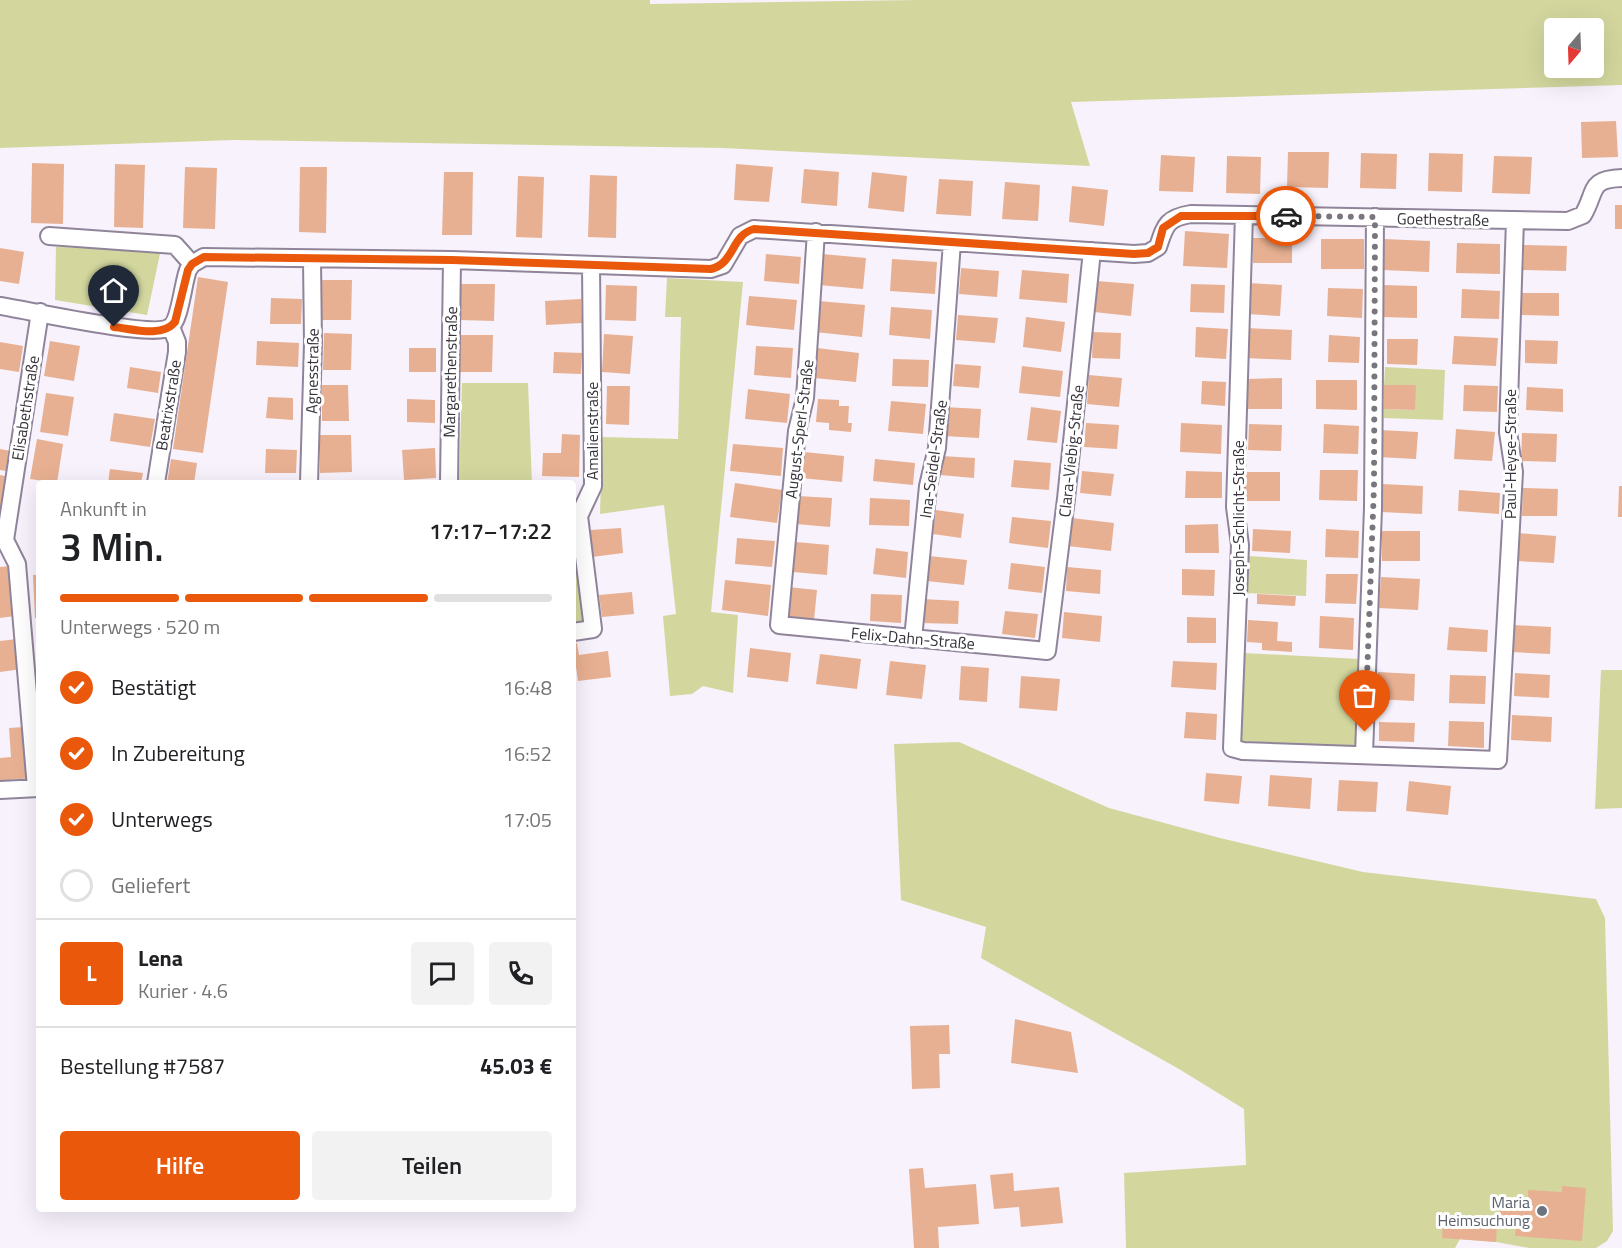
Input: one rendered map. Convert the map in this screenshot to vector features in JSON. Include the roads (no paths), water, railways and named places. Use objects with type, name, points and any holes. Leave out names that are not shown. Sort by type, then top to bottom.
[{"type":"street","name":"Goethestraße","points":[[192,264],[204,257],[452,260],[713,269],[723,265],[729,258],[736,241],[748,231],[771,229],[1148,253],[1158,247],[1163,228],[1181,216],[1576,219],[1587,209],[1595,185],[1601,181],[1622,178]]},
{"type":"street","name":"Joseph-Schlicht-Straße","points":[[1244,215],[1235,507],[1240,545],[1232,748],[1243,751],[1364,754]]},
{"type":"street","points":[[1364,754],[1374,486],[1375,217]]},
{"type":"street","name":"Paul-Heyse-Straße","points":[[1364,754],[1498,760],[1514,472],[1508,432],[1515,220]]},
{"type":"street","name":"August-Sperl-Straße","points":[[779,625],[797,431],[805,398],[816,232]]},
{"type":"street","points":[[0,306],[154,332],[171,327],[175,322],[184,281],[192,264],[175,245],[49,236]]},
{"type":"street","name":"Ina-Seidel-Straße","points":[[913,639],[928,486],[937,448],[952,242]]},
{"type":"street","name":"Clara-Viebig-Straße","points":[[1047,651],[1066,499],[1092,251]]},
{"type":"street","name":"Agnesstraße","points":[[309,480],[314,343],[312,260]]},
{"type":"street","name":"Margarethenstraße","points":[[449,480],[452,260]]},
{"type":"street","name":"Amalienstraße","points":[[576,632],[593,629],[579,516],[593,486],[591,265]]},
{"type":"street","name":"Elisabethstraße","points":[[36,767],[17,564],[5,540],[40,312]]},
{"type":"street","name":"Beatrixstraße","points":[[156,480],[177,352],[177,342],[171,327]]},
{"type":"street","name":"Felix-Dahn-Straße","points":[[779,625],[1047,651]]},
{"type":"street","points":[[0,790],[36,788]]},
{"type":"place","name":"Maria Heimsuchung","points":[[1542,1211]]}]
